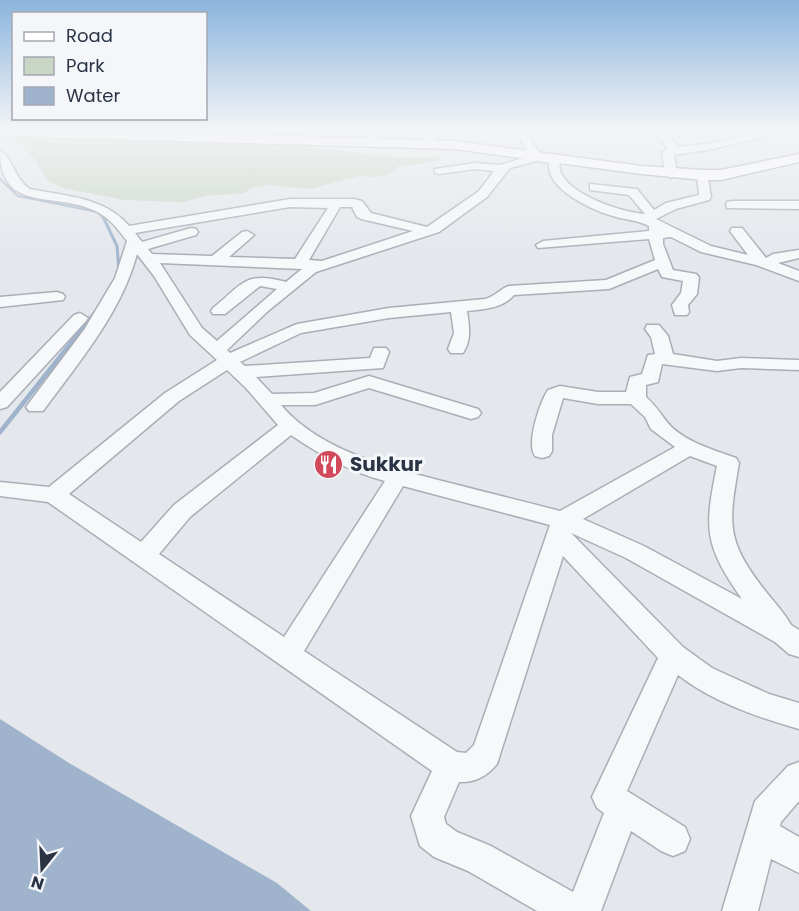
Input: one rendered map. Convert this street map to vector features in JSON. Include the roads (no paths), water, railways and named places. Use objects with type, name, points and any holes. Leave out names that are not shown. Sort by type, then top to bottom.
[{"type":"main road","points":[[660,173],[703,176],[732,173]]},
{"type":"street","points":[[9,173],[15,185],[26,192],[96,206],[107,211],[137,244],[196,331],[229,361],[282,419],[322,447],[370,470],[561,527],[634,552],[793,639]]},
{"type":"street","points":[[229,361],[288,287],[311,269],[427,231],[475,200],[501,173]]},
{"type":"street","points":[[555,173],[557,177],[576,194],[619,214],[653,223],[699,245],[735,257],[764,263],[799,276]]},
{"type":"street","points":[[543,245],[653,223],[671,206],[705,197],[703,176]]},
{"type":"street","points":[[594,187],[633,192],[653,223],[660,256],[667,274],[691,277],[689,294],[680,305],[681,312]]},
{"type":"street","points":[[0,403],[75,337],[123,278],[137,244],[249,208],[290,203],[357,204],[362,214],[366,216],[427,231]]},
{"type":"street","points":[[299,264],[334,208],[331,203]]},
{"type":"street","points":[[732,205],[798,206]]},
{"type":"street","points":[[737,231],[764,263]]},
{"type":"street","points":[[137,244],[191,232]]},
{"type":"street","points":[[215,261],[247,235]]},
{"type":"street","points":[[137,244],[215,261],[326,265]]},
{"type":"street","points":[[243,262],[259,245]]},
{"type":"street","points":[[54,495],[163,404],[229,361],[297,329],[389,313],[487,304],[502,299],[509,291],[609,284],[660,256],[699,245]]},
{"type":"street","points":[[764,263],[778,257],[799,254]]},
{"type":"street","points":[[219,311],[256,281],[288,287]]},
{"type":"street","points":[[0,302],[57,297]]},
{"type":"street","points":[[457,349],[462,333],[458,305]]},
{"type":"street","points":[[36,407],[75,337],[80,318]]},
{"type":"street","points":[[653,329],[659,336],[665,358]]},
{"type":"street","points":[[229,361],[278,371],[322,364],[377,364],[380,352]]},
{"type":"street","points":[[636,398],[637,381],[651,378],[654,359],[665,358],[717,366],[744,355],[799,365]]},
{"type":"street","points":[[267,400],[315,399],[369,382],[471,413]]},
{"type":"street","points":[[542,451],[542,435],[555,394],[560,392],[598,398],[636,398],[648,407],[657,419],[658,425],[689,448],[728,463],[722,504],[721,537],[729,558],[793,639]]},
{"type":"street","points":[[143,556],[182,511],[291,425]]},
{"type":"street","points":[[0,489],[54,495],[451,766],[469,769],[478,764],[486,754],[561,527],[689,448]]},
{"type":"street","points":[[287,655],[398,477]]},
{"type":"street","points":[[561,527],[673,655],[702,677],[764,706],[799,716]]},
{"type":"street","points":[[673,655],[608,797],[673,839]]},
{"type":"street","points":[[451,766],[427,816],[432,834],[446,845],[479,858],[572,911]]},
{"type":"street","points":[[740,911],[767,813],[799,777]]},
{"type":"street","points":[[583,911],[623,807]]},
{"type":"street","points":[[761,834],[799,856]]},
{"type":"water","points":[[0,719],[69,763],[277,883],[311,911],[0,911]]},
{"type":"waterway","points":[[0,179],[18,196],[98,212],[105,220]]},
{"type":"waterway","points":[[104,219],[117,246],[119,270]]},
{"type":"waterway","points":[[77,334],[99,307]]},
{"type":"waterway","points":[[0,432],[79,333]]},
{"type":"place","name":"Sukkur","points":[[329,464]]}]
